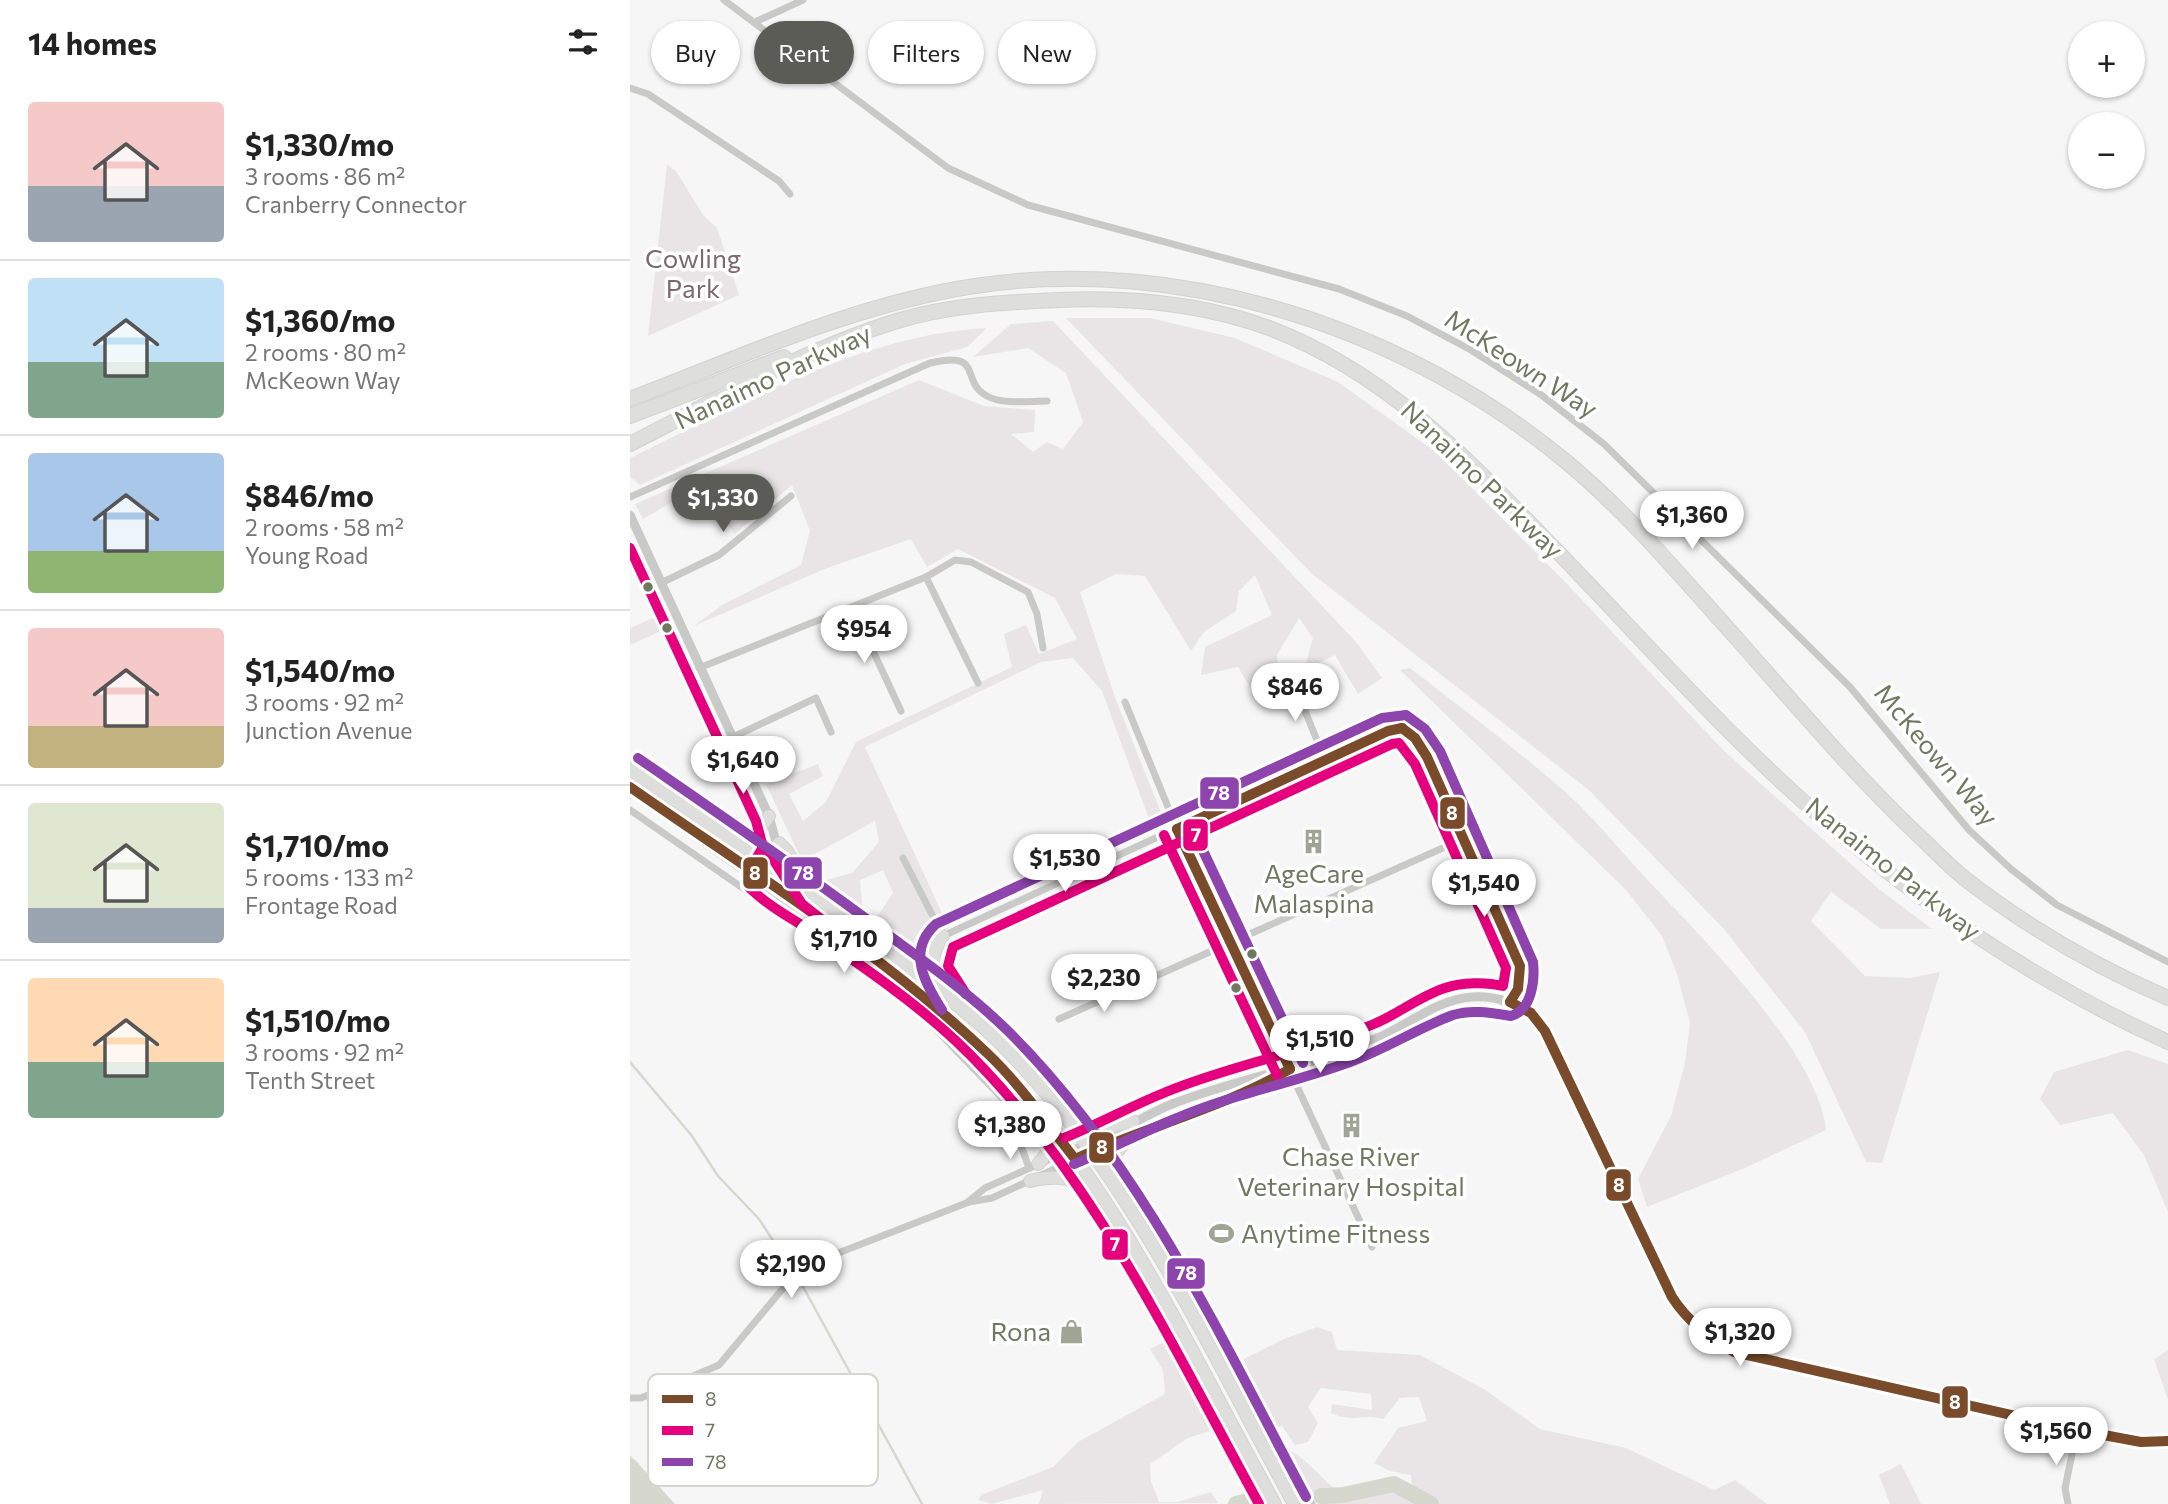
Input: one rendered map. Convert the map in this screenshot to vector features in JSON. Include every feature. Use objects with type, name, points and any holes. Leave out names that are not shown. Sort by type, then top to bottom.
[{"type":"highway","name":"Nanaimo Parkway","points":[[630,399],[861,311],[942,292],[1006,282],[1091,279],[1167,286],[1269,307],[1344,332],[1391,353],[1496,409],[1569,464],[1632,523],[1874,793],[1962,877],[2035,928],[2110,973],[2168,998]]},
{"type":"highway","name":"Nanaimo Parkway","points":[[630,444],[792,362],[899,321],[966,307],[1026,301],[1131,299],[1199,310],[1265,327],[1354,370],[1405,405],[1472,464],[1739,738],[1829,824],[1938,909],[2022,965],[2120,1020],[2168,1042]]},
{"type":"highway","points":[[630,416],[838,337],[899,321]]},
{"type":"highway","points":[[630,769],[813,895],[954,1002],[1000,1043],[1060,1111],[1119,1193],[1165,1269],[1294,1504]]},
{"type":"highway","points":[[630,787],[946,1015],[990,1055],[1045,1120],[1106,1202],[1271,1500]]},
{"type":"highway","points":[[725,835],[754,837],[769,817]]},
{"type":"highway","points":[[779,843],[787,851],[813,895]]},
{"type":"highway","points":[[943,936],[932,951],[932,967],[954,1002]]},
{"type":"highway","points":[[1060,1111],[1077,1124],[1094,1128],[1136,1127]]},
{"type":"highway","points":[[1045,1120],[1051,1142],[1048,1154],[1032,1171],[1068,1178],[1088,1187],[1106,1202]]},
{"type":"highway","points":[[1119,1193],[1114,1156],[1136,1127]]},
{"type":"street","name":"McKeown Way","points":[[724,0],[754,21]]},
{"type":"street","points":[[757,21],[803,0]]},
{"type":"street","name":"McKeown Way","points":[[837,84],[948,168],[987,188],[1028,205],[1339,289],[1407,316],[1471,350],[1540,394],[1604,444],[1850,687],[1969,830],[2011,869],[2057,905],[2168,962]]},
{"type":"street","points":[[630,88],[648,94],[779,181],[790,194]]},
{"type":"street","points":[[630,497],[930,363],[951,358],[966,364],[983,394],[995,400],[1047,401]]},
{"type":"street","points":[[661,583],[719,555],[791,496]]},
{"type":"street","points":[[630,515],[779,843],[770,865],[760,879]]},
{"type":"street","points":[[699,668],[926,577],[955,561],[971,562],[1028,592],[1037,614],[1043,648]]},
{"type":"street","points":[[926,577],[978,683]]},
{"type":"street","points":[[853,607],[901,711]]},
{"type":"street","points":[[1301,680],[1301,701],[1325,760]]},
{"type":"street","points":[[731,738],[816,698],[831,732]]},
{"type":"street","points":[[1125,702],[1177,829],[1372,1247]]},
{"type":"street","points":[[903,858],[943,936],[1388,731],[1402,729],[1415,738],[1427,757],[1520,966],[1518,989],[1510,1002]]},
{"type":"street","points":[[630,810],[899,996],[927,1020],[1005,1101],[1032,1171]]},
{"type":"street","points":[[1059,1019],[1463,839]]},
{"type":"street","points":[[969,1202],[985,1188],[1072,1155],[1108,1136],[1136,1127],[1171,1105],[1249,1078],[1290,1069],[1381,1036],[1450,1001],[1490,997],[1510,1002],[1531,1013],[1545,1031],[1672,1297],[1686,1320],[1708,1338],[1734,1352],[2077,1430],[2141,1442],[2168,1441]]},
{"type":"street","points":[[698,1374],[719,1365],[785,1286],[828,1257],[969,1202],[992,1198],[1032,1171],[1072,1155]]},
{"type":"street","points":[[630,1398],[648,1395]]},
{"type":"street","points":[[1275,1429],[1281,1453],[1312,1504]]},
{"type":"street","points":[[2068,1504],[2066,1488],[2077,1430]]},
{"type":"green space","name":"Cowling Park","points":[[667,165],[676,171],[703,215],[717,228],[739,295],[648,336]]},
{"type":"green space","points":[[1066,318],[1150,318],[1235,338],[1338,382],[1437,453],[1568,585],[1724,751],[1880,890],[1932,929],[1881,929],[1831,892],[1811,921],[1865,976],[1910,978],[1940,972],[1882,1163],[1866,1162],[1805,1032],[1723,928],[1590,791],[1311,573]]},
{"type":"green space","points":[[1053,321],[1357,643],[1382,678],[1358,694],[1335,655],[1304,670],[1313,638],[1299,618],[1277,655],[1279,678],[1250,687],[1238,667],[1201,675],[1205,647],[1272,615],[1255,575],[1239,591],[1236,611],[1204,632],[1191,651],[1145,576],[1116,574],[1080,592],[1116,700],[1166,825],[1153,830],[1102,691],[1073,658],[1041,662],[865,747],[949,928],[925,940],[916,959],[875,920],[893,893],[883,870],[860,880],[863,914],[842,903],[819,882],[852,873],[879,842],[875,821],[802,861],[766,784],[818,764],[823,776],[789,794],[803,821],[826,802],[856,742],[1012,667],[1004,634],[1026,625],[1039,654],[1077,639],[1055,598],[958,549],[927,567],[911,539],[827,568],[694,626],[722,605],[801,565],[810,531],[792,485],[735,534],[708,497],[688,493],[643,519],[635,504],[919,380],[984,406],[1035,410],[1034,432],[1011,434],[1033,452],[1047,442],[1063,449],[1083,422],[1066,373],[1028,348],[973,357],[1011,324]]},
{"type":"green space","points":[[987,328],[967,347],[905,364],[640,485],[630,477],[630,458],[803,375],[893,344],[940,333]]},
{"type":"green space","points":[[662,614],[668,628],[630,645],[630,628]]},
{"type":"green space","points":[[1410,668],[1507,743],[1574,800],[1723,960],[1779,1030],[1802,1065],[1818,1099],[1826,1130],[1745,1168],[1647,1207],[1638,1179],[1671,1116],[1685,1063],[1690,1023],[1677,974],[1662,936],[1626,890],[1400,670]]},
{"type":"green space","points":[[2128,1050],[2168,1064],[2168,1212],[2144,1155],[2113,1113],[2060,1125],[2040,1099],[2054,1072]]},
{"type":"green space","points":[[1317,1327],[1332,1332],[1337,1350],[1420,1355],[1484,1389],[1540,1429],[1626,1448],[1714,1490],[1735,1480],[1767,1504],[1318,1504],[1292,1462],[1291,1451],[1338,1492],[1388,1485],[1412,1487],[1411,1475],[1390,1471],[1374,1463],[1398,1428],[1427,1421],[1419,1397],[1400,1398],[1383,1419],[1339,1416],[1331,1413],[1332,1404],[1372,1410],[1371,1394],[1321,1388],[1308,1407],[1318,1423],[1308,1442],[1295,1445],[1282,1426],[1264,1430],[1238,1362],[1284,1339]]},
{"type":"green space","points":[[1164,1342],[1188,1375],[1212,1430],[1188,1438],[1150,1464],[1151,1481],[1159,1502],[1177,1502],[1211,1492],[1218,1503],[1039,1504],[1043,1490],[992,1504],[978,1500],[981,1495],[1053,1467],[1078,1442],[1165,1394],[1163,1370],[1150,1349]]},
{"type":"green space","points":[[2168,1350],[2168,1400],[2154,1359]]},
{"type":"green space","points":[[1901,1464],[1921,1504],[1890,1504],[1879,1475]]},
{"type":"shaded area","points":[[630,1456],[648,1474],[648,1486],[659,1486],[675,1504],[630,1504]]},
{"type":"waterway","points":[[630,1062],[692,1136],[718,1176],[759,1219],[796,1276]]},
{"type":"waterway","points":[[801,1283],[851,1374]]},
{"type":"waterway","points":[[878,1424],[922,1504]]},
{"type":"waterway","points":[[1321,1496],[1343,1495],[1394,1484],[1431,1504]]},
{"type":"waterway","points":[[1236,1504],[1252,1500]]},
{"type":"transit line","name":"7","points":[[630,548],[756,821],[763,847],[747,874],[748,886],[772,906],[853,960],[923,1012],[956,1041],[1004,1091],[1088,1201],[1125,1260],[1259,1504]]},
{"type":"transit line","name":"78","points":[[942,1010],[925,978],[920,956],[927,934],[936,924],[1382,718],[1406,715],[1425,729],[1440,751],[1533,962],[1531,993],[1524,1008],[1511,1016],[1475,1012],[1453,1015],[1363,1057],[1198,1110],[1074,1164]]},
{"type":"transit line","name":"8","points":[[1402,728],[1415,738],[1427,757],[1520,966],[1518,989],[1510,1002]]},
{"type":"transit line","name":"8","points":[[1177,829],[1388,731],[1402,728]]},
{"type":"transit line","name":"7","points":[[966,994],[948,966],[953,947],[1392,744],[1399,743],[1415,764],[1506,968],[1503,986],[1474,983],[1445,988],[1374,1024],[1192,1082],[1064,1138]]},
{"type":"transit line","name":"78","points":[[638,758],[760,842],[946,978],[1008,1031],[1055,1082],[1098,1136],[1174,1253],[1209,1313],[1306,1497]]},
{"type":"transit line","name":"8","points":[[630,787],[814,914],[946,1016],[1011,1078],[1075,1159],[1238,1095],[1290,1069]]},
{"type":"transit line","name":"78","points":[[1190,823],[1303,1063]]},
{"type":"transit line","name":"8","points":[[1177,829],[1290,1069]]},
{"type":"transit line","name":"7","points":[[1164,835],[1277,1075]]},
{"type":"transit line","name":"7","points":[[769,853],[802,904],[827,924]]},
{"type":"transit line","name":"8","points":[[1510,1002],[1531,1013],[1545,1031],[1672,1297],[1692,1321],[1716,1341],[1734,1352],[2077,1430],[2141,1442],[2168,1441]]},
{"type":"place","name":"AgeCare Malaspina","points":[[1314,842]]},
{"type":"place","name":"Chase River Veterinary Hospital","points":[[1351,1125]]},
{"type":"place","name":"Anytime Fitness","points":[[1221,1234]]},
{"type":"place","name":"Rona","points":[[1071,1332]]}]
